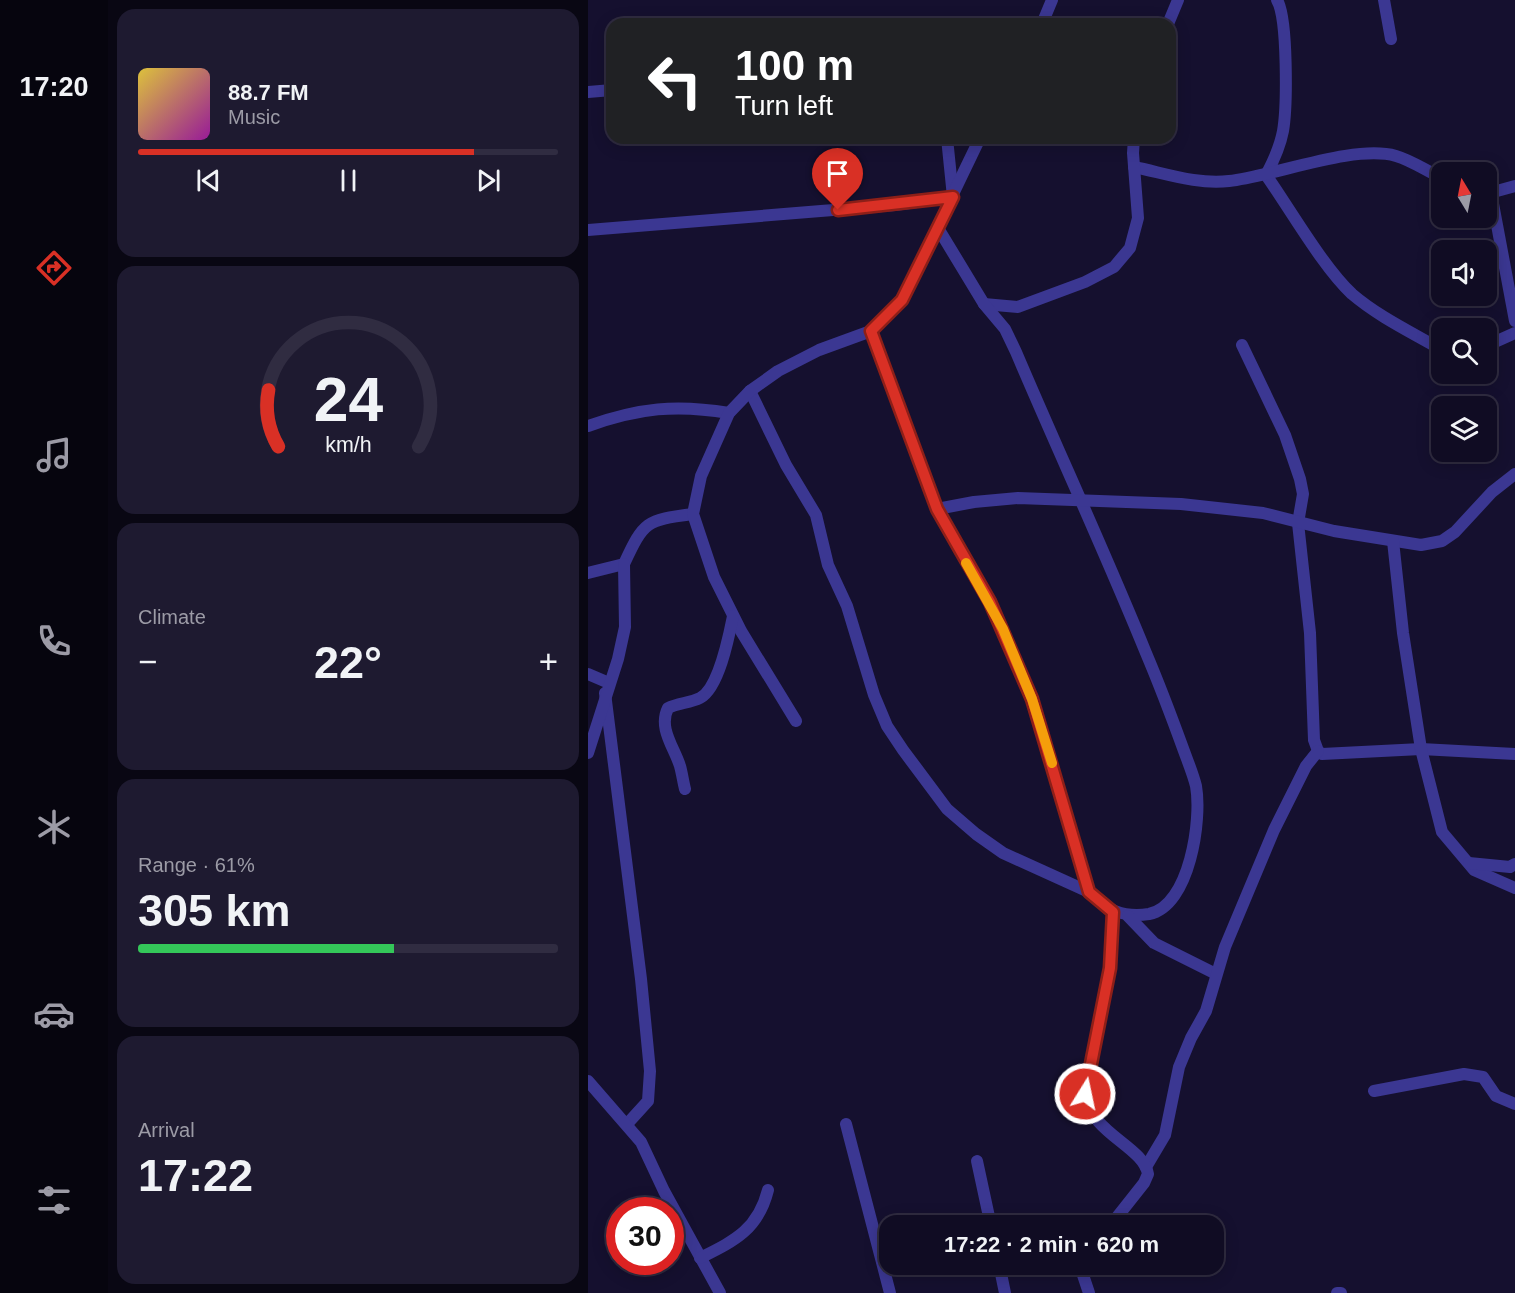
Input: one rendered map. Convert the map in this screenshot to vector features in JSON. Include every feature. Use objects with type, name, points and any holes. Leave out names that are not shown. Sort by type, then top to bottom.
[{"type":"street","points":[[1044,18],[1052,0]]},
{"type":"street","points":[[1170,18],[1178,0]]},
{"type":"street","points":[[1266,174],[1278,153],[1284,128],[1283,26],[1277,0]]},
{"type":"street","points":[[1384,0],[1391,39]]},
{"type":"street","points":[[588,92],[606,90]]},
{"type":"street","points":[[948,144],[953,197]]},
{"type":"street","points":[[796,721],[733,616],[714,577],[693,514],[701,476],[729,413],[750,391],[778,371],[819,350],[871,331],[902,300],[977,144]]},
{"type":"street","points":[[984,304],[1018,307],[1077,285],[1114,267],[1130,248],[1138,219],[1134,144]]},
{"type":"street","points":[[1134,167],[1190,179],[1227,182],[1325,160],[1380,153],[1413,162],[1431,172]]},
{"type":"street","points":[[1266,174],[1333,272],[1350,292],[1388,321],[1431,344]]},
{"type":"street","points":[[1497,191],[1515,186]]},
{"type":"street","points":[[588,230],[884,207],[953,197]]},
{"type":"street","points":[[750,391],[786,465],[816,515],[828,565],[847,606],[874,695],[887,726],[947,809],[1003,853],[1089,892],[1113,912],[1128,916],[1154,913],[1167,902],[1183,879],[1197,829],[1199,808],[1195,783],[1169,707],[1083,502],[1005,329],[984,304],[938,228]]},
{"type":"street","points":[[1496,228],[1515,321]]},
{"type":"street","points":[[871,331],[937,509],[990,602],[1032,699],[1089,892]]},
{"type":"street","points":[[1497,341],[1515,333]]},
{"type":"street","points":[[1242,345],[1296,459],[1303,495],[1298,523],[1310,633],[1314,740],[1318,751],[1322,754],[1333,754],[1422,749],[1515,754]]},
{"type":"street","points":[[588,426],[659,407],[701,408],[729,413]]},
{"type":"street","points":[[937,509],[1008,498],[1231,508],[1393,542],[1421,545],[1442,541],[1455,532],[1492,492],[1515,474]]},
{"type":"street","points":[[588,753],[625,627],[624,564],[639,533],[648,524],[662,518],[693,514]]},
{"type":"street","points":[[1393,542],[1403,633],[1422,749],[1442,832],[1464,862],[1486,876],[1515,888]]},
{"type":"street","points":[[588,573],[624,564]]},
{"type":"street","points":[[686,789],[679,764],[669,745],[664,716],[668,708],[701,698],[709,690],[726,649],[733,616]]},
{"type":"street","points":[[588,674],[607,688],[650,1071],[648,1101],[628,1123]]},
{"type":"street","points":[[1146,1167],[1166,1135],[1179,1067],[1206,1011],[1216,974],[1269,840],[1306,766],[1318,751]]},
{"type":"street","points":[[1464,862],[1494,867],[1510,867],[1515,864]]},
{"type":"street","points":[[1113,912],[1110,968],[1085,1094],[1092,1114],[1127,1149],[1140,1157],[1148,1174],[1144,1183],[1119,1215]]},
{"type":"street","points":[[1128,916],[1154,943],[1216,974]]},
{"type":"street","points":[[1374,1090],[1464,1074],[1483,1077],[1496,1096],[1515,1104]]},
{"type":"street","points":[[588,1081],[628,1123],[642,1142],[664,1191],[720,1293]]},
{"type":"street","points":[[846,1124],[890,1293]]},
{"type":"street","points":[[977,1161],[989,1215]]},
{"type":"street","points":[[700,1257],[746,1232],[757,1220],[768,1190]]},
{"type":"street","points":[[1001,1275],[1005,1293]]},
{"type":"street","points":[[1083,1275],[1089,1293]]},
{"type":"street","points":[[1336,1293],[1341,1293]]},
{"type":"slow traffic","points":[[966,563],[990,602],[1003,629],[1032,699],[1052,763]]},
{"type":"route","points":[[838,210],[895,206],[953,197],[902,300],[871,331],[937,509],[975,580],[990,602],[1032,699],[1059,785],[1069,831],[1089,892],[1099,903],[1113,912],[1110,968],[1085,1094]]}]
